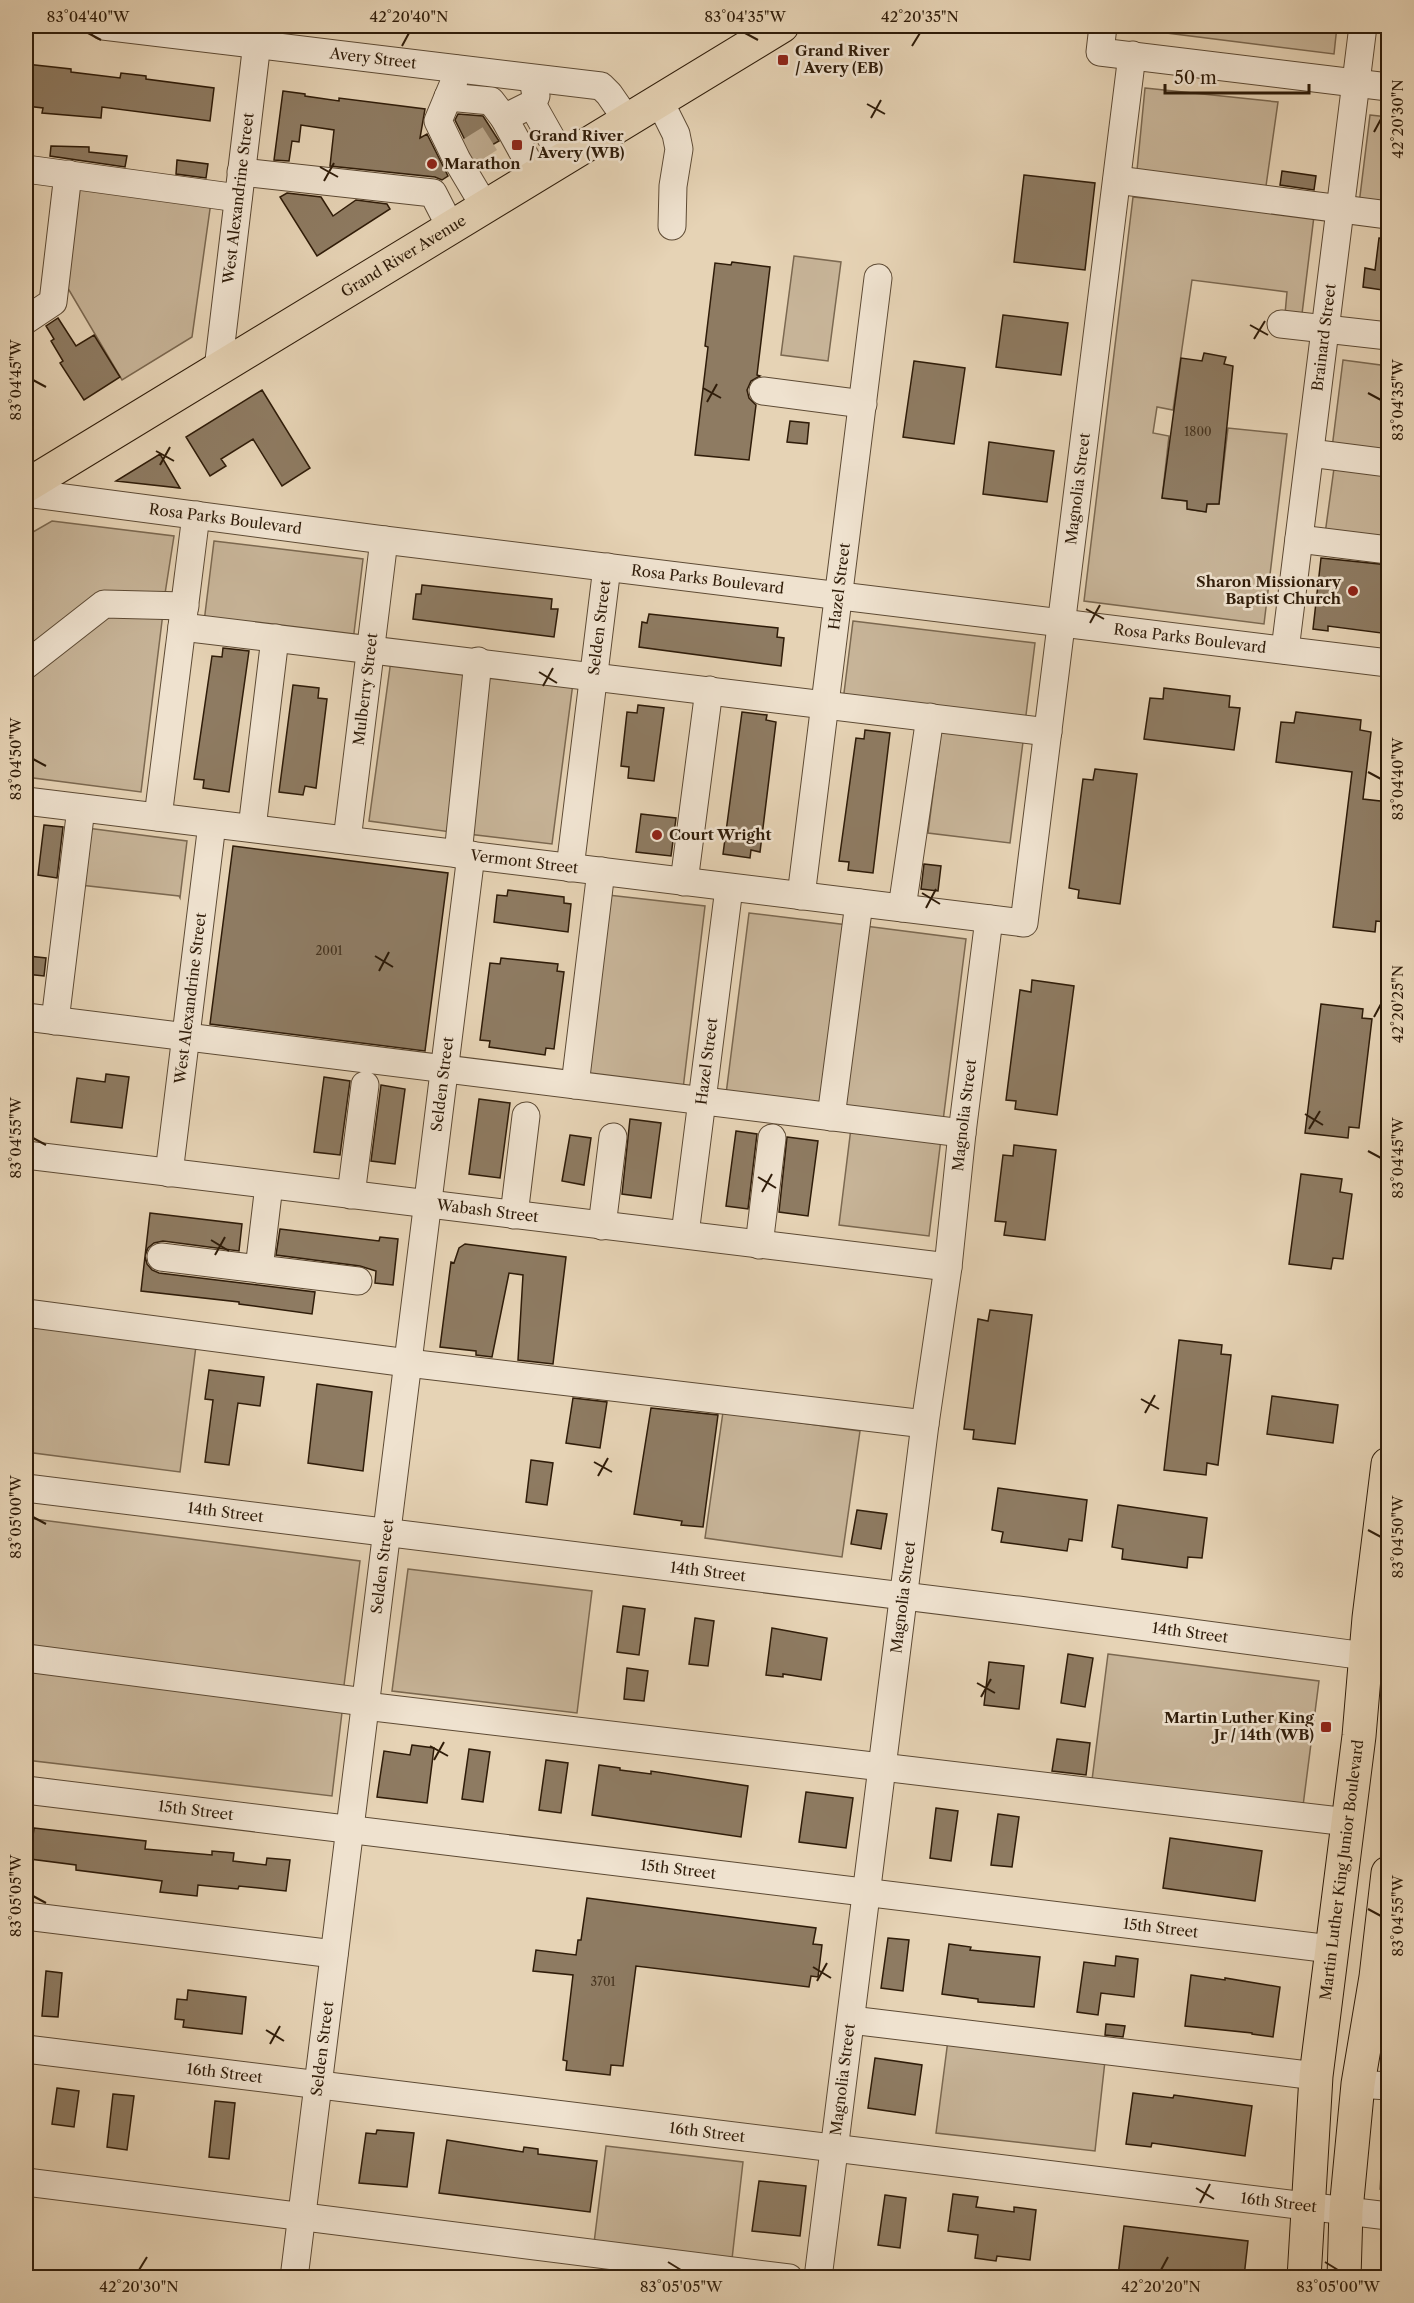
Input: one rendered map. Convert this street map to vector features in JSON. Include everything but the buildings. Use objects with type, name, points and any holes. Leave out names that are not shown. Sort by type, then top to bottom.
[{"type":"main road","name":"Grand River Avenue","points":[[26,486],[782,26]]},
{"type":"main road","name":"Martin Luther King Junior Boulevard","points":[[1304,2277],[1316,2076],[1359,1736],[1377,1658],[1389,1464]]},
{"type":"main road","points":[[1359,1736],[1371,1719],[1381,1716],[1389,1719]]},
{"type":"main road","points":[[1344,2277],[1347,2210],[1373,2085],[1389,1873]]},
{"type":"street","name":"Avery Street","points":[[103,26],[257,35],[456,69],[532,91],[601,86],[627,120]]},
{"type":"street","name":"Brainard Street","points":[[1285,650],[1363,26]]},
{"type":"street","name":"West Alexandrine Street","points":[[218,369],[257,35]]},
{"type":"street","points":[[1101,38],[1132,55],[1389,87]]},
{"type":"street","name":"Magnolia Street","points":[[1024,923],[1132,55]]},
{"type":"street","points":[[456,69],[453,86],[438,121],[457,148],[485,207]]},
{"type":"street","points":[[496,124],[532,91]]},
{"type":"street","points":[[532,91],[549,168]]},
{"type":"street","points":[[448,97],[491,101],[496,124],[549,168]]},
{"type":"street","points":[[659,100],[676,134],[679,149],[672,199],[672,226]]},
{"type":"street","points":[[26,169],[68,174],[239,185],[433,193],[452,228]]},
{"type":"street","points":[[26,320],[53,302],[68,174]]},
{"type":"street","points":[[1117,180],[1389,215]]},
{"type":"street","name":"Hazel Street","points":[[801,896],[878,278]]},
{"type":"street","points":[[1281,324],[1389,336]]},
{"type":"street","points":[[763,391],[863,404]]},
{"type":"street","points":[[1310,453],[1389,463]]},
{"type":"street","name":"Rosa Parks Boulevard","points":[[26,493],[384,540],[1389,663]]},
{"type":"street","points":[[158,817],[196,515]]},
{"type":"street","points":[[1299,539],[1389,550]]},
{"type":"street","name":"Mulberry Street","points":[[347,840],[384,540]]},
{"type":"street","name":"Selden Street","points":[[570,867],[607,567]]},
{"type":"street","points":[[26,665],[104,604],[183,617],[275,638],[1048,732]]},
{"type":"street","points":[[252,828],[275,638]]},
{"type":"street","name":"Selden Street","points":[[294,2277],[445,1069],[464,855],[477,662]]},
{"type":"street","points":[[684,882],[709,690]]},
{"type":"street","points":[[902,908],[930,717]]},
{"type":"street","name":"Vermont Street","points":[[26,801],[1024,923]]},
{"type":"street","points":[[55,1021],[81,808]]},
{"type":"street","name":"West Alexandrine Street","points":[[169,1173],[212,824]]},
{"type":"street","points":[[575,1084],[601,871]]},
{"type":"street","name":"Hazel Street","points":[[685,1234],[729,888]]},
{"type":"street","points":[[831,1118],[859,903]]},
{"type":"street","name":"Magnolia Street","points":[[818,2277],[925,1425],[948,1267],[989,919]]},
{"type":"street","points":[[26,1017],[962,1133]]},
{"type":"street","points":[[351,1195],[365,1084]]},
{"type":"street","points":[[514,1215],[526,1116]]},
{"type":"street","points":[[602,1226],[613,1137]]},
{"type":"street","points":[[759,1245],[772,1138]]},
{"type":"street","name":"Wabash Street","points":[[26,1155],[948,1267]]},
{"type":"street","points":[[259,1269],[269,1185]]},
{"type":"street","points":[[161,1257],[357,1281]]},
{"type":"street","points":[[26,1313],[408,1363],[925,1425]]},
{"type":"street","name":"14th Street","points":[[26,1488],[1377,1658]]},
{"type":"street","points":[[26,1658],[365,1704],[1348,1822]]},
{"type":"street","name":"15th Street","points":[[26,1790],[1331,1949]]},
{"type":"street","points":[[26,1916],[334,1954]]},
{"type":"street","points":[[851,2020],[1316,2076]]},
{"type":"street","name":"16th Street","points":[[26,2049],[1389,2216]]},
{"type":"street","points":[[26,2182],[789,2277]]},
{"type":"shaded area","points":[[1119,26],[1337,26],[1334,54]]},
{"type":"shaded area","points":[[1145,88],[1278,102],[1263,207],[1135,191]]},
{"type":"shaded area","points":[[1370,115],[1388,117],[1388,208],[1359,204]]},
{"type":"shaded area","points":[[79,184],[211,202],[192,337],[122,380],[66,285]]},
{"type":"shaded area","points":[[1133,197],[1314,216],[1302,314],[1285,314],[1287,292],[1192,280],[1173,410],[1157,407],[1153,433],[1169,436],[1162,498],[1187,501],[1188,509],[1206,512],[1207,504],[1219,504],[1228,428],[1287,434],[1264,624],[1084,601]]},
{"type":"shaded area","points":[[794,256],[841,262],[828,361],[781,355]]},
{"type":"shaded area","points":[[1343,360],[1388,366],[1388,455],[1332,448]]},
{"type":"shaded area","points":[[1335,461],[1388,468],[1388,543],[1325,534]]},
{"type":"shaded area","points":[[52,521],[174,536],[164,600],[97,600],[26,656],[26,536]]},
{"type":"shaded area","points":[[214,541],[363,559],[353,641],[204,622]]},
{"type":"shaded area","points":[[106,610],[163,613],[141,792],[26,777],[26,683]]},
{"type":"shaded area","points":[[853,621],[1035,643],[1025,723],[843,701]]},
{"type":"shaded area","points":[[391,660],[473,671],[451,832],[369,821]]},
{"type":"shaded area","points":[[489,673],[573,683],[552,844],[468,834]]},
{"type":"shaded area","points":[[941,732],[1023,742],[1010,843],[928,833]]},
{"type":"shaded area","points":[[87,828],[187,841],[180,898],[179,896],[80,885]]},
{"type":"shaded area","points":[[608,895],[705,906],[683,1089],[586,1077]]},
{"type":"shaded area","points":[[749,913],[848,925],[825,1107],[726,1094]]},
{"type":"shaded area","points":[[865,926],[966,939],[943,1121],[842,1109]]},
{"type":"shaded area","points":[[851,1128],[941,1139],[929,1236],[839,1225]]},
{"type":"shaded area","points":[[26,1324],[196,1346],[180,1472],[26,1452]]},
{"type":"shaded area","points":[[723,1412],[860,1431],[842,1557],[705,1538]]},
{"type":"shaded area","points":[[26,1518],[360,1561],[343,1693],[26,1652]]},
{"type":"shaded area","points":[[408,1569],[592,1591],[577,1713],[392,1691]]},
{"type":"shaded area","points":[[1108,1654],[1319,1681],[1303,1806],[1092,1780]]},
{"type":"shaded area","points":[[26,1666],[343,1704],[332,1796],[26,1760]]},
{"type":"shaded area","points":[[948,2040],[1105,2061],[1095,2151],[936,2133]]},
{"type":"shaded area","points":[[1388,2095],[1388,2190],[1380,2189]]},
{"type":"shaded area","points":[[606,2146],[743,2162],[732,2259],[594,2243]]},
{"type":"tunnel","points":[[467,153],[497,134]]},
{"type":"place","name":"Grand River / Avery (EB)","points":[[783,60]]},
{"type":"place","name":"Grand River / Avery (WB)","points":[[517,145]]},
{"type":"place","name":"Marathon","points":[[432,164]]},
{"type":"place","name":"Sharon Missionary Baptist Church","points":[[1353,591]]},
{"type":"place","name":"Court Wright","points":[[657,835]]},
{"type":"place","name":"Martin Luther King Jr / 14th (WB)","points":[[1326,1727]]}]
